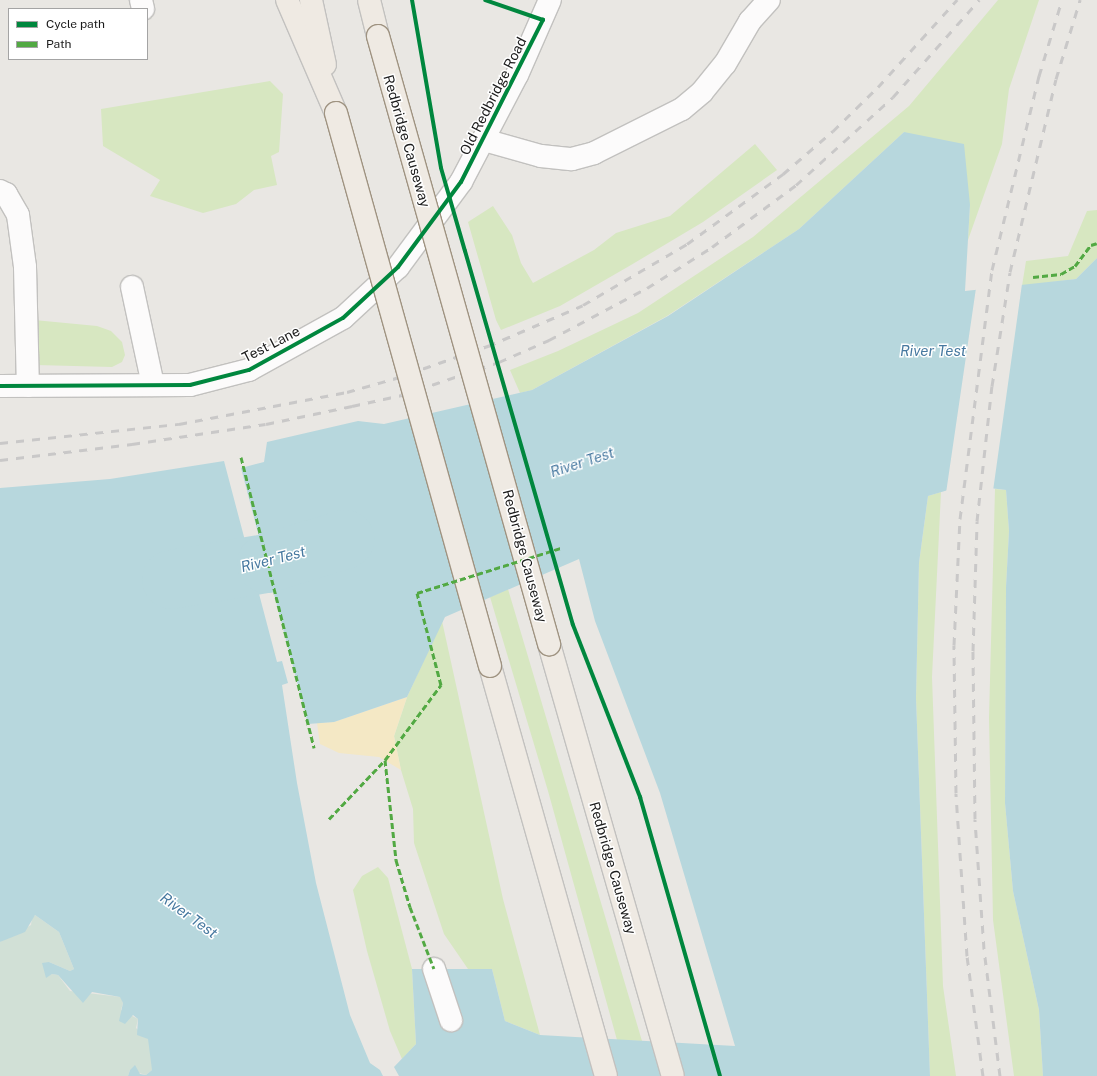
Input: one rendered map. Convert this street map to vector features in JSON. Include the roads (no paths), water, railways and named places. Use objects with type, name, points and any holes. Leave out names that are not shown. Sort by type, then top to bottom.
[{"type":"main road","points":[[286,0],[336,113]]},
{"type":"main road","points":[[311,0],[336,113],[606,1076]]},
{"type":"main road","points":[[369,0],[378,36]]},
{"type":"main road","points":[[375,0],[378,36]]},
{"type":"main road","name":"Redbridge Causeway","points":[[378,36],[673,1076]]},
{"type":"street","name":"Old Redbridge Road","points":[[461,182],[484,140],[550,0]]},
{"type":"street","points":[[484,140],[541,156],[572,159],[594,153],[682,109],[702,92],[725,64],[750,21],[769,0]]},
{"type":"street","name":"Test Lane","points":[[0,386],[190,385],[249,370],[343,318],[398,267],[461,182]]},
{"type":"street","points":[[0,191],[6,194],[18,215],[25,267],[28,386]]},
{"type":"street","points":[[132,287],[153,385]]},
{"type":"street","points":[[434,969],[451,1020]]},
{"type":"water","points":[[904,132],[964,144],[970,205],[965,291],[1076,279],[1097,258],[1097,1076],[1043,1076],[1039,1010],[1013,891],[1005,803],[1006,587],[1009,531],[1006,490],[965,485],[928,496],[919,563],[916,698],[930,1076],[399,1076],[394,1067],[416,1044],[412,969],[492,969],[505,1021],[540,1035],[735,1046],[660,793],[595,621],[579,559],[445,617],[407,697],[334,722],[308,724],[241,468],[264,462],[267,442],[358,421],[384,424],[532,390],[668,316],[799,229]]},
{"type":"water","points":[[224,461],[277,662],[282,661],[288,683],[282,685],[297,783],[316,883],[350,1015],[370,1063],[380,1070],[383,1076],[128,1076],[130,1070],[135,1065],[140,1074],[146,1075],[152,1070],[148,1039],[137,1035],[138,1019],[133,1015],[125,1024],[119,1021],[123,1003],[120,997],[92,992],[83,1003],[58,975],[52,974],[46,978],[42,963],[49,962],[70,971],[74,969],[59,932],[35,915],[25,932],[0,942],[0,488],[110,479]]},
{"type":"waterway","name":"River Test","points":[[171,579],[266,563],[344,539]]},
{"type":"railway","points":[[0,443],[179,424],[347,392],[393,379],[488,346],[583,305],[687,244],[783,174],[833,131],[878,87],[957,0]]},
{"type":"railway","points":[[0,460],[132,444],[266,424],[352,406],[402,395],[499,362],[549,340],[647,288],[712,247],[796,185],[893,97],[979,0]]},
{"type":"railway","points":[[983,1076],[967,956],[956,793],[954,645],[960,519],[992,270],[1039,76],[1062,0]]},
{"type":"railway","points":[[1000,1076],[984,949],[975,819],[973,651],[977,521],[992,386],[1010,272],[1056,79],[1080,0]]}]
